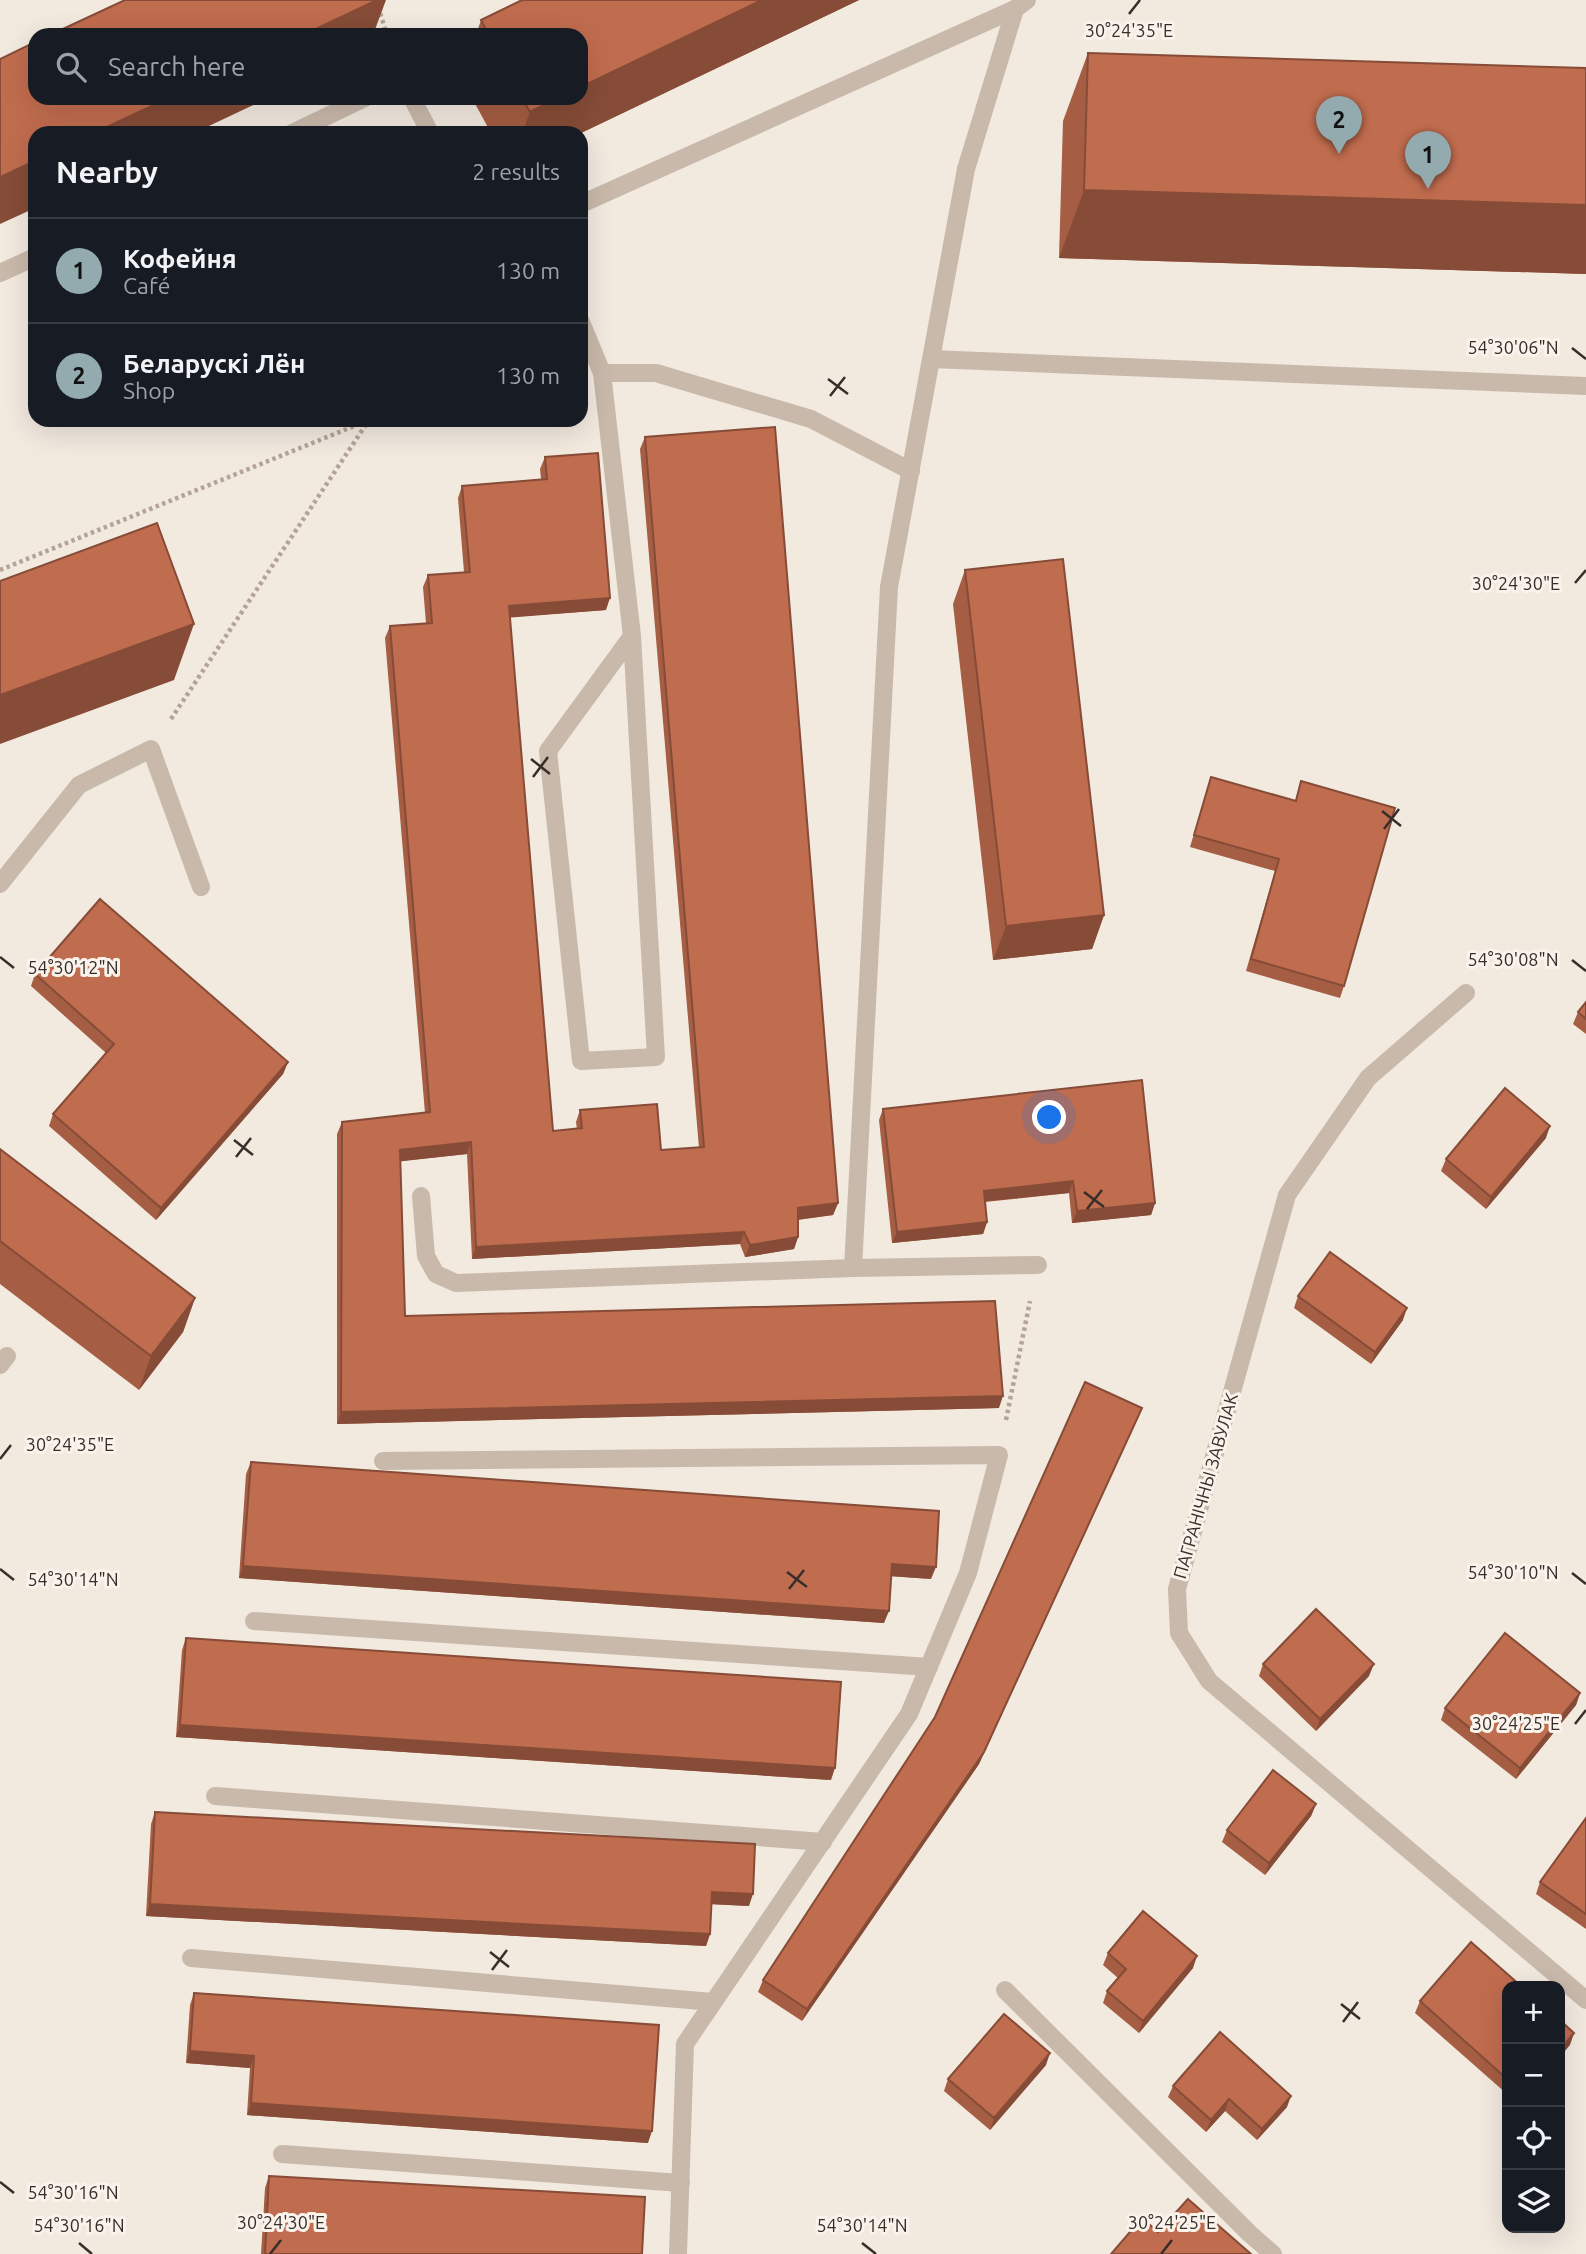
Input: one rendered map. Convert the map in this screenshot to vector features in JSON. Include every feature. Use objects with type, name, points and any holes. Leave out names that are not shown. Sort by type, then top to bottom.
[{"type":"street","points":[[588,201],[1021,5]]},
{"type":"street","points":[[853,1268],[889,587],[966,169],[1021,5]]},
{"type":"street","points":[[307,126],[350,105]]},
{"type":"street","points":[[416,105],[426,126]]},
{"type":"street","points":[[0,274],[28,260]]},
{"type":"street","points":[[588,340],[602,373],[632,636],[656,1057],[581,1061],[548,751],[632,636]]},
{"type":"street","points":[[931,359],[1586,386]]},
{"type":"street","points":[[602,373],[656,373],[811,419],[911,471]]},
{"type":"street","points":[[0,884],[79,785],[151,749],[201,887]]},
{"type":"street","name":"ПАГРАНІЧНЫ ЗАВУЛАК","points":[[1466,993],[1368,1077],[1287,1195],[1177,1589],[1179,1633],[1209,1681],[1586,2000]]},
{"type":"street","points":[[421,1196],[426,1256],[436,1274],[456,1283],[853,1268],[1038,1265]]},
{"type":"street","points":[[383,1461],[999,1455],[968,1573],[909,1714],[685,2044],[678,2254]]},
{"type":"street","points":[[254,1621],[929,1667]]},
{"type":"street","points":[[215,1796],[823,1842]]},
{"type":"street","points":[[191,1958],[713,2002]]},
{"type":"street","points":[[1005,1990],[1273,2254]]},
{"type":"street","points":[[282,2154],[681,2183]]},
{"type":"path","points":[[376,0],[385,28]]},
{"type":"path","points":[[0,570],[353,427]]},
{"type":"path","points":[[151,749],[364,427]]},
{"type":"path","points":[[999,1455],[1038,1265]]},
{"type":"building","points":[[125,0],[377,0],[318,28],[65,28]]},
{"type":"building","points":[[522,0],[762,0],[588,84],[588,28],[485,28],[481,20]]},
{"type":"building","points":[[28,45],[28,105],[154,105],[109,126],[28,126],[28,164],[0,177],[0,59]]},
{"type":"building","points":[[1088,53],[1586,68],[1586,205],[1084,190]]},
{"type":"building","points":[[526,105],[544,105],[530,112]]},
{"type":"building","points":[[775,427],[838,1203],[798,1208],[798,1237],[750,1245],[744,1232],[476,1247],[471,1142],[400,1150],[405,1316],[995,1301],[1003,1396],[341,1412],[342,1122],[430,1112],[390,626],[432,623],[428,575],[470,572],[462,486],[547,479],[545,457],[598,453],[610,598],[509,606],[553,1131],[582,1128],[580,1110],[657,1104],[661,1150],[704,1147],[645,437]]},
{"type":"building","points":[[157,523],[194,624],[0,695],[0,581]]},
{"type":"building","points":[[1063,559],[1104,915],[1006,926],[965,570]]},
{"type":"building","points":[[1211,777],[1296,801],[1301,781],[1395,808],[1344,986],[1251,959],[1279,859],[1194,835]]},
{"type":"building","points":[[100,899],[288,1062],[161,1208],[53,1114],[114,1044],[35,974]]},
{"type":"building","points":[[1586,1002],[1586,1019],[1578,1012]]},
{"type":"building","points":[[1142,1080],[1155,1203],[1077,1211],[1073,1181],[984,1191],[987,1222],[897,1232],[883,1109]]},
{"type":"building","points":[[1505,1088],[1550,1126],[1491,1197],[1446,1159]]},
{"type":"building","points":[[0,1149],[195,1298],[151,1356],[0,1241]]},
{"type":"building","points":[[1330,1252],[1407,1308],[1375,1352],[1298,1296]]},
{"type":"building","points":[[1085,1382],[1142,1408],[984,1752],[807,2009],[763,1980],[935,1717]]},
{"type":"building","points":[[251,1462],[939,1511],[936,1567],[892,1564],[889,1611],[243,1566]]},
{"type":"building","points":[[1316,1609],[1374,1664],[1320,1719],[1263,1664]]},
{"type":"building","points":[[1505,1633],[1580,1693],[1520,1768],[1445,1708]]},
{"type":"building","points":[[186,1638],[841,1682],[835,1768],[180,1725]]},
{"type":"building","points":[[1273,1770],[1316,1804],[1269,1863],[1227,1830]]},
{"type":"building","points":[[155,1812],[755,1844],[753,1894],[712,1892],[710,1934],[150,1904]]},
{"type":"building","points":[[1586,1818],[1586,1914],[1540,1882]]},
{"type":"building","points":[[1143,1911],[1197,1956],[1143,2021],[1107,1991],[1126,1969],[1108,1953]]},
{"type":"building","points":[[1471,1942],[1515,1981],[1502,1981],[1502,2075],[1420,2001]]},
{"type":"building","points":[[194,1993],[659,2025],[652,2131],[251,2103],[254,2056],[190,2051]]},
{"type":"building","points":[[1004,2014],[1050,2053],[994,2118],[948,2079]]},
{"type":"building","points":[[1565,2025],[1574,2033],[1565,2044]]},
{"type":"building","points":[[1220,2032],[1291,2096],[1262,2129],[1229,2099],[1211,2120],[1173,2086]]},
{"type":"building","points":[[269,2176],[645,2197],[642,2254],[265,2254]]},
{"type":"building","points":[[1188,2199],[1251,2254],[1111,2254],[1142,2218],[1158,2232]]},
{"type":"place","name":"Беларускі Лён","points":[[1339,154]]},
{"type":"place","name":"Кофейня","points":[[1428,189]]}]
